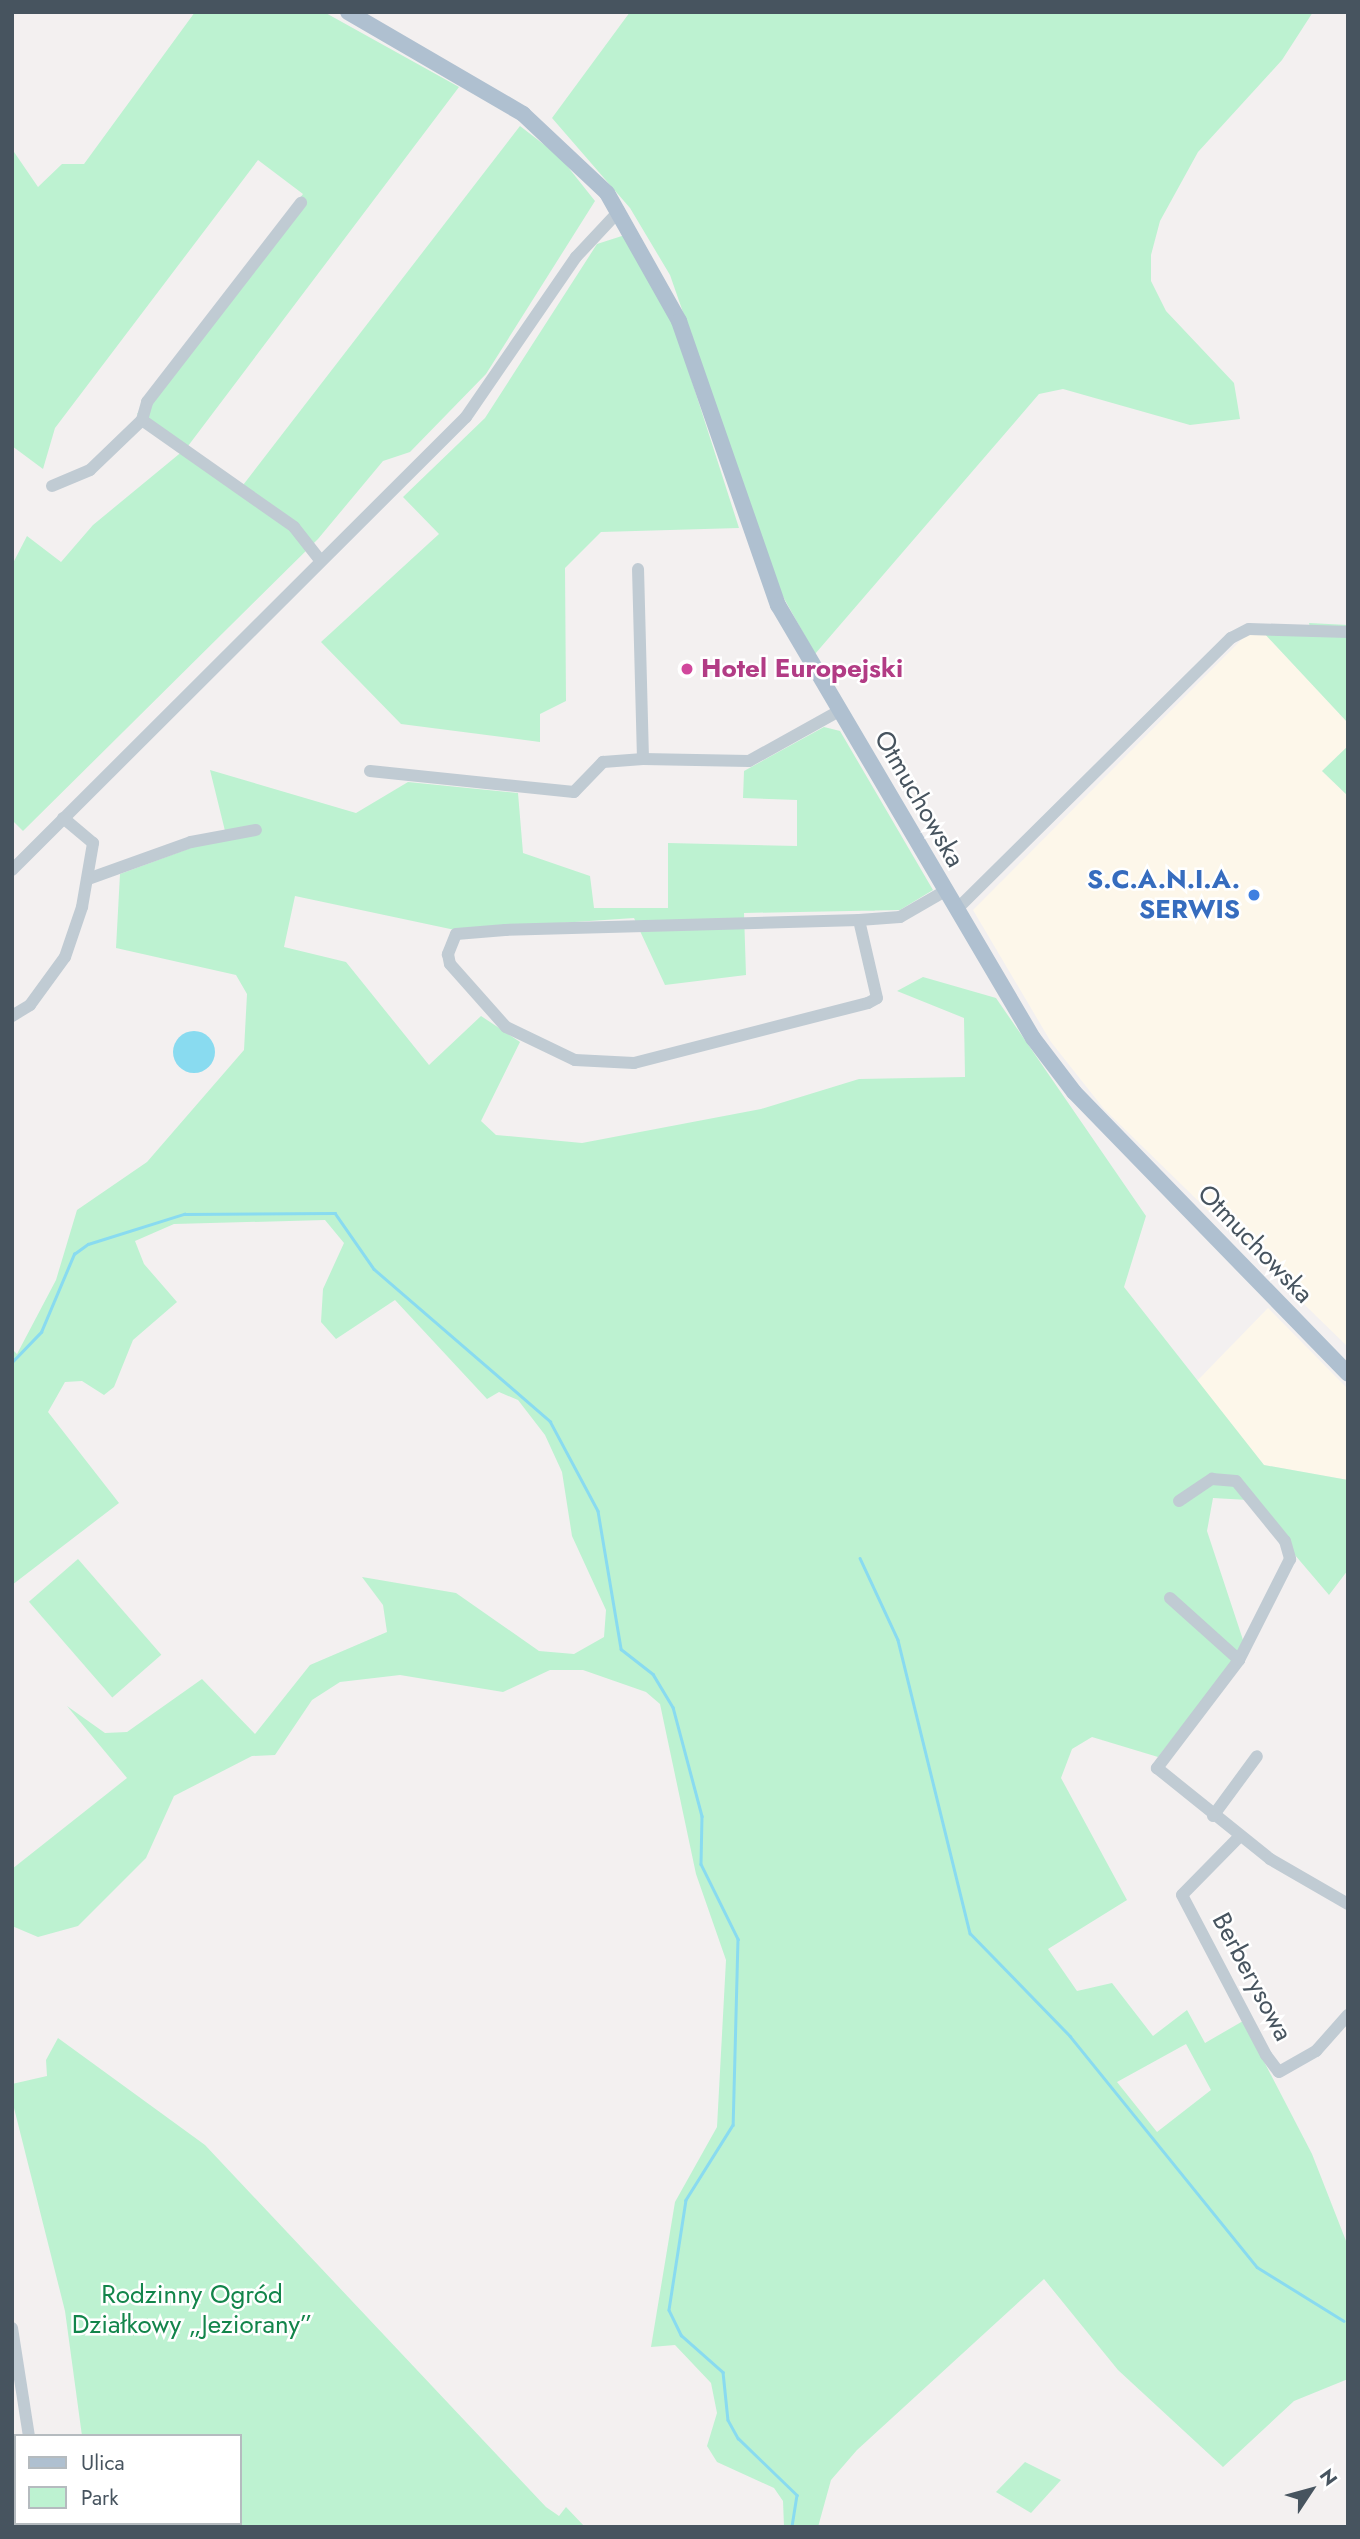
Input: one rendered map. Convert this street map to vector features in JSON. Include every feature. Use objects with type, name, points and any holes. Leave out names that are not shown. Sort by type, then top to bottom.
[{"type":"main road","name":"Otmuchowska","points":[[348,12],[523,114],[582,164],[619,211],[679,321],[768,585],[956,910],[1074,1092],[1348,1374]]},
{"type":"street","points":[[52,486],[90,470],[142,420],[147,402],[301,203]]},
{"type":"street","points":[[12,870],[466,417],[576,257],[619,211]]},
{"type":"street","points":[[142,420],[293,527],[320,560]]},
{"type":"street","points":[[638,569],[643,759]]},
{"type":"street","points":[[956,910],[1231,638],[1249,629],[1348,632]]},
{"type":"street","points":[[370,771],[574,792],[603,762],[643,759],[749,761],[839,711]]},
{"type":"street","points":[[12,1016],[30,1005],[65,957],[88,878],[93,843],[63,818]]},
{"type":"street","points":[[88,878],[191,842],[256,830]]},
{"type":"street","points":[[859,920],[877,998],[634,1063],[575,1059],[506,1027],[450,964],[448,954],[456,934],[505,930],[900,917],[945,891]]},
{"type":"street","points":[[1180,1501],[1224,1476],[1236,1481],[1285,1541],[1286,1573],[1239,1660],[1157,1768],[1239,1837],[1306,1885],[1348,1904]]},
{"type":"street","points":[[1170,1598],[1239,1660]]},
{"type":"street","points":[[1213,1816],[1257,1756]]},
{"type":"street","name":"Berberysowa","points":[[1239,1837],[1182,1895],[1266,2055],[1279,2072],[1316,2051],[1348,2015]]},
{"type":"street","points":[[12,2328],[29,2434]]},
{"type":"shaded area","points":[[1263,632],[1348,723],[1348,746],[1322,771],[1348,796],[1348,1347],[1104,1109],[1051,1042],[973,910],[1248,633]]},
{"type":"shaded area","points":[[1268,1308],[1348,1389],[1348,1480],[1264,1465],[1196,1382]]},
{"type":"green space","points":[[195,12],[324,12],[459,87],[185,450],[240,489],[520,126],[560,157],[595,201],[486,374],[410,452],[383,461],[318,539],[23,831],[12,820],[12,565],[27,536],[61,562],[93,525],[184,450],[137,414],[303,194],[258,160],[55,428],[43,469],[12,446],[12,149],[38,187],[62,164],[84,164]]},
{"type":"green space","points":[[630,12],[1313,12],[1282,60],[1198,152],[1160,221],[1151,255],[1151,281],[1166,311],[1234,383],[1240,419],[1190,425],[1063,389],[1039,394],[815,654],[781,593],[670,275],[630,208],[552,118]]},
{"type":"green space","points":[[625,235],[671,316],[739,528],[601,532],[565,568],[566,701],[540,714],[540,742],[401,724],[321,642],[439,534],[403,497],[485,418],[597,244]]},
{"type":"green space","points":[[1309,623],[1348,625],[1348,723],[1263,632],[1311,633]]},
{"type":"green space","points":[[824,727],[840,731],[933,890],[900,910],[744,913],[746,975],[665,985],[634,918],[455,930],[295,896],[284,947],[346,962],[429,1065],[481,1016],[520,1042],[481,1121],[496,1135],[582,1143],[761,1109],[859,1079],[965,1077],[964,1018],[897,991],[923,977],[996,998],[1146,1216],[1124,1287],[1264,1465],[1348,1480],[1348,1570],[1329,1595],[1248,1500],[1213,1498],[1207,1531],[1245,1646],[1158,1757],[1092,1737],[1072,1749],[1061,1778],[1127,1900],[1048,1949],[1077,1991],[1112,1983],[1153,2036],[1187,2010],[1205,2043],[1243,2021],[1312,2154],[1348,2246],[1348,2379],[1294,2401],[1223,2467],[1118,2370],[1044,2279],[857,2450],[831,2480],[818,2527],[784,2527],[783,2501],[774,2488],[717,2462],[707,2446],[717,2413],[711,2383],[675,2345],[651,2347],[675,2202],[717,2127],[726,1960],[696,1874],[660,1704],[646,1692],[583,1670],[550,1670],[503,1692],[400,1675],[340,1682],[312,1700],[275,1755],[252,1756],[174,1796],[146,1858],[78,1926],[38,1937],[12,1926],[12,1869],[127,1778],[67,1706],[105,1733],[127,1732],[202,1679],[255,1734],[310,1665],[387,1632],[383,1605],[362,1577],[456,1593],[539,1651],[574,1654],[604,1637],[606,1610],[572,1536],[562,1472],[545,1435],[518,1400],[499,1392],[487,1399],[395,1300],[336,1339],[321,1322],[323,1289],[344,1243],[325,1220],[174,1224],[135,1241],[144,1264],[177,1302],[133,1340],[114,1387],[104,1395],[82,1381],[65,1382],[48,1412],[119,1503],[12,1585],[12,1349],[17,1354],[56,1280],[77,1210],[147,1162],[244,1050],[247,994],[236,975],[116,948],[120,874],[226,835],[210,770],[356,813],[408,782],[518,793],[523,853],[590,876],[594,908],[668,908],[668,843],[797,846],[797,800],[743,798],[744,771]],"holes":[[[1186,2044],[1211,2090],[1157,2132],[1117,2082]]]},
{"type":"green space","points":[[1348,746],[1348,796],[1322,771]]},
{"type":"green space","points":[[78,1559],[161,1655],[112,1697],[29,1602]]},
{"type":"green space","name":"Rodzinny Ogród Działkowy „Jeziorany”","points":[[58,2038],[205,2145],[546,2507],[559,2516],[566,2507],[585,2527],[90,2527],[242,2525],[242,2434],[82,2434],[65,2311],[12,2100],[12,2084],[47,2076],[46,2060]]},
{"type":"green space","points":[[12,2398],[14,2525],[26,2527],[12,2527]]},
{"type":"green space","points":[[1025,2462],[1061,2480],[1031,2513],[996,2492]]},
{"type":"water","points":[[194,1031],[209,1037],[215,1052],[209,1067],[194,1073],[179,1067],[173,1052],[179,1037]]},
{"type":"waterway","points":[[12,1362],[41,1332],[74,1254],[88,1244],[184,1214],[335,1213],[374,1269],[550,1421],[598,1511],[621,1649],[653,1674],[673,1707],[702,1816],[701,1864],[738,1939],[733,2125],[686,2200],[669,2310],[681,2335],[723,2372],[728,2420],[738,2438],[797,2495],[792,2527]]},
{"type":"waterway","points":[[860,1558],[898,1640],[970,1933],[1070,2036],[1257,2267],[1344,2321]]},
{"type":"place","name":"Hotel Europejski","points":[[687,669]]},
{"type":"place","name":"S.C.A.N.I.A. SERWIS","points":[[1254,895]]}]
